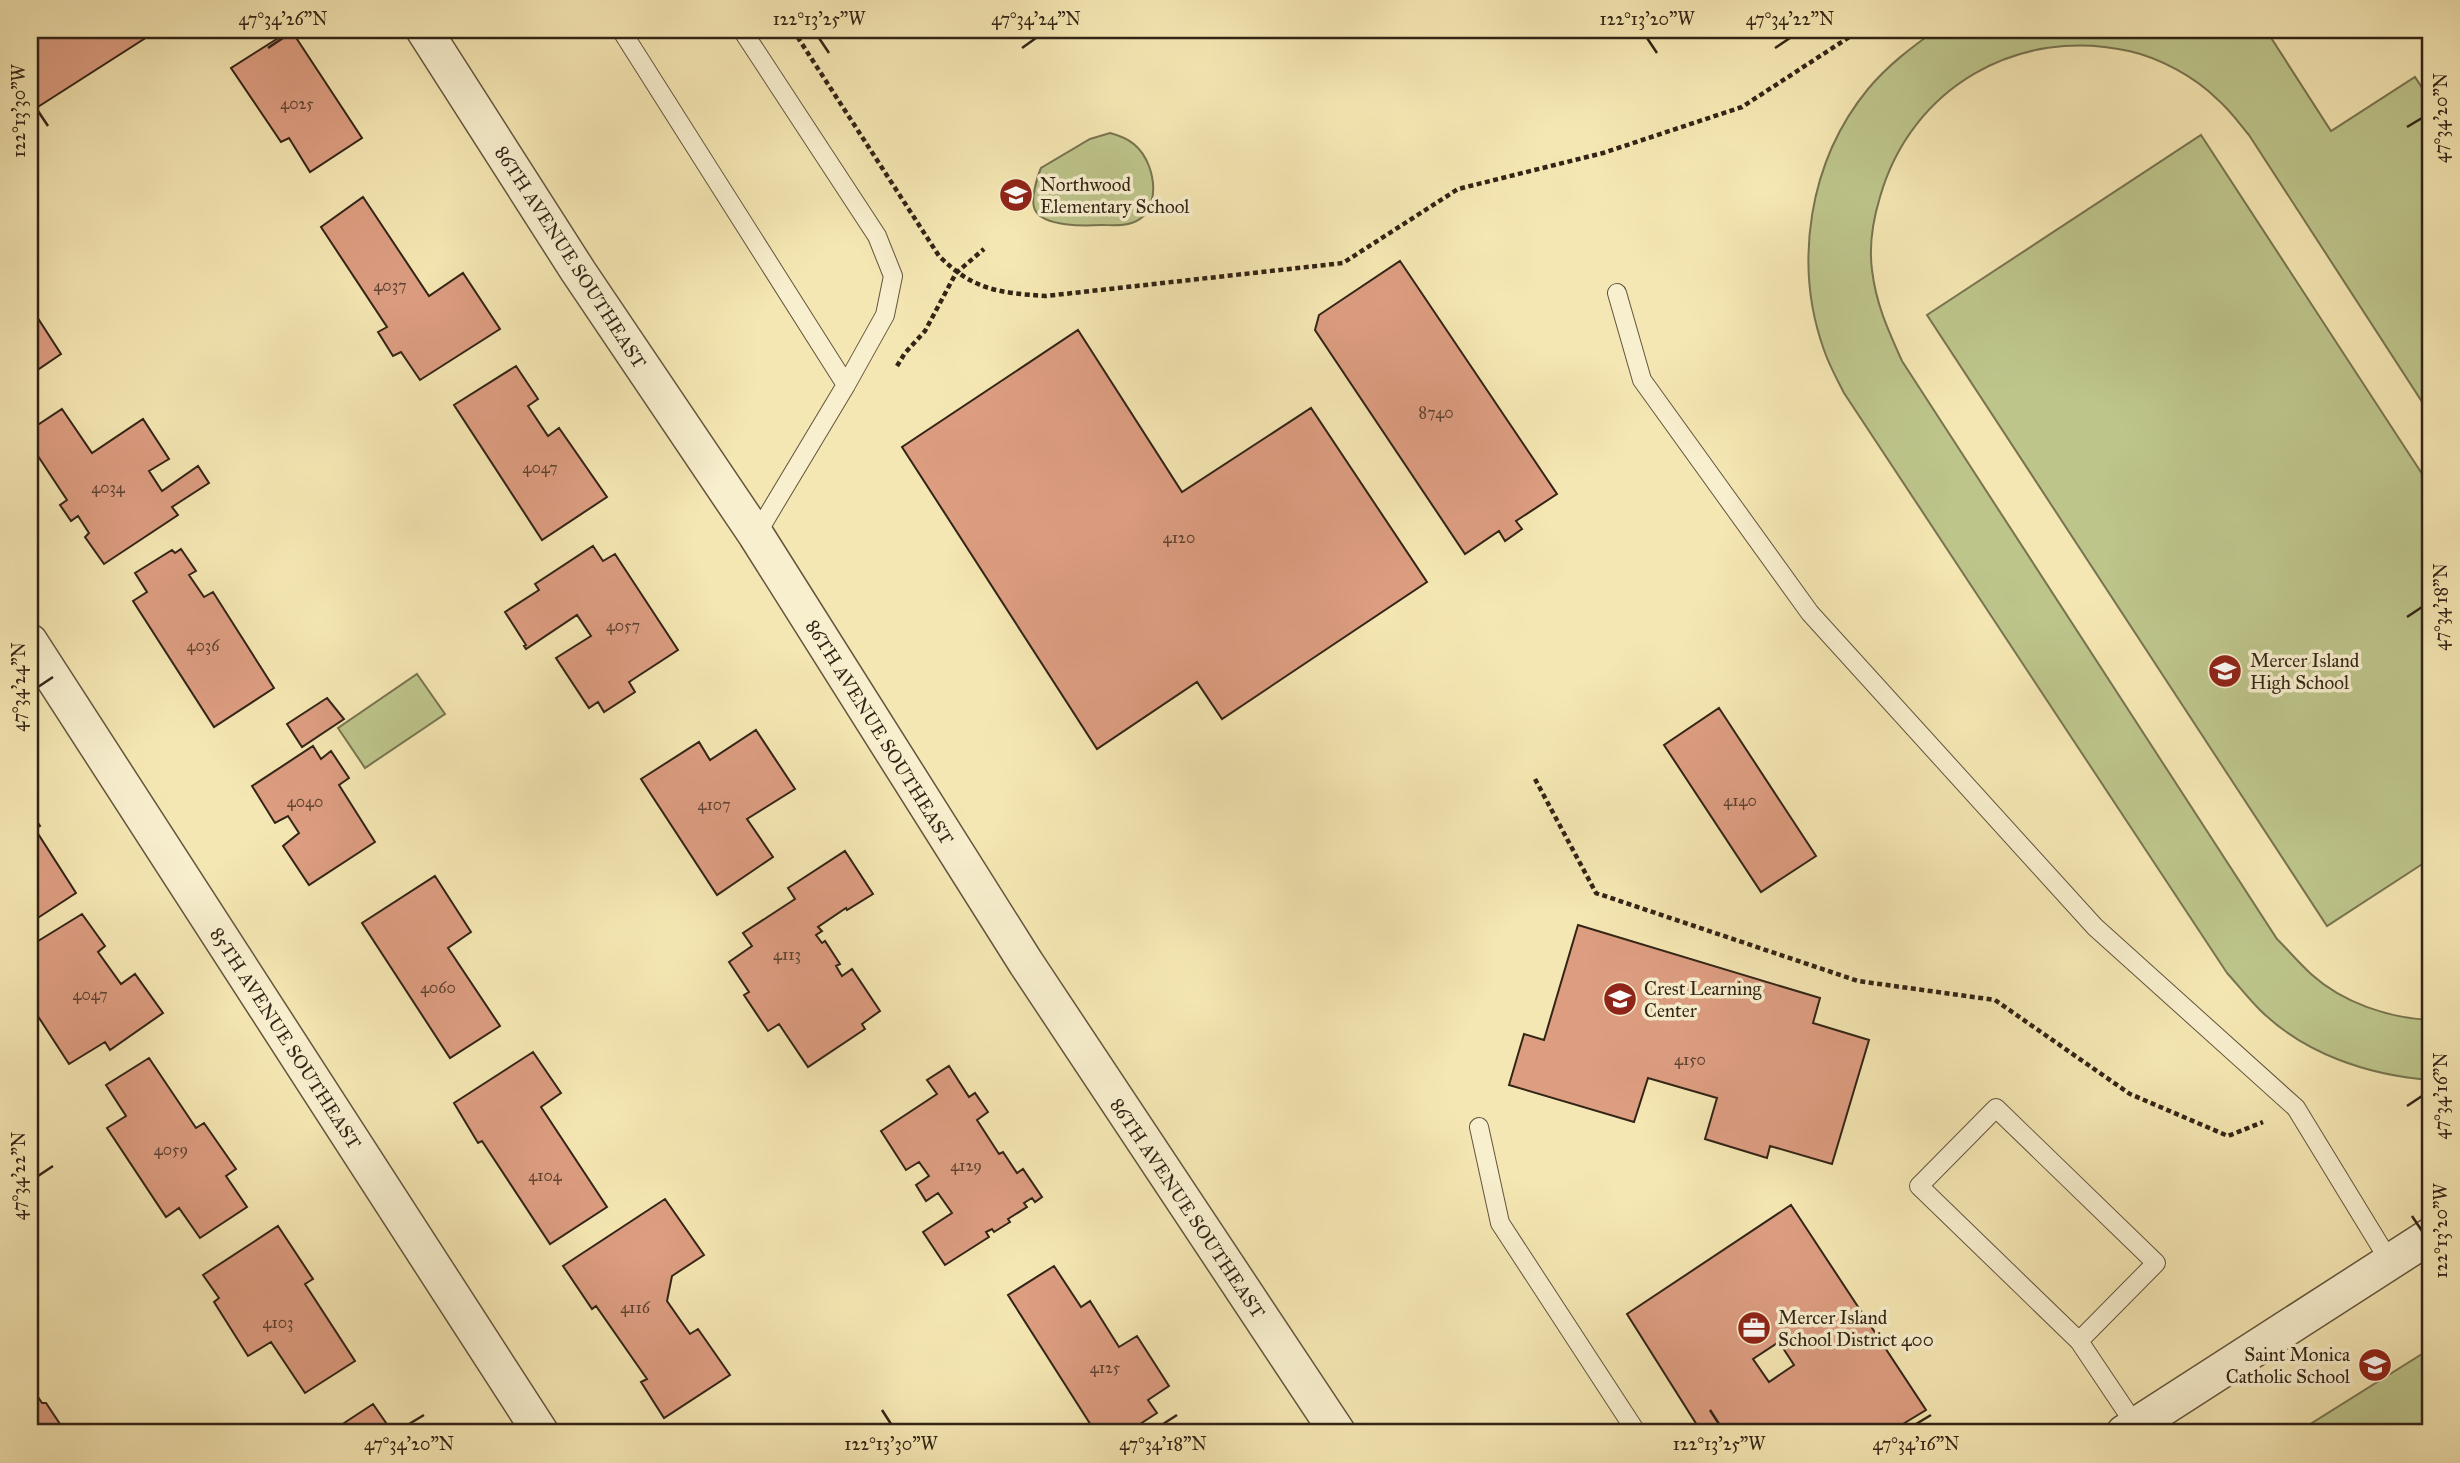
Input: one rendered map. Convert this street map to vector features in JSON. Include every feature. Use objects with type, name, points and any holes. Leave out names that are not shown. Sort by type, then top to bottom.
[{"type":"street","name":"86TH AVENUE SOUTHEAST","points":[[424,30],[578,271],[756,535],[1026,963],[1338,1433]]},
{"type":"street","name":"85TH AVENUE SOUTHEAST","points":[[30,642],[541,1433]]},
{"type":"street","points":[[2133,1431],[2430,1236]]},
{"type":"lane","points":[[621,30],[846,385]]},
{"type":"lane","points":[[742,30],[877,236],[893,276],[885,315],[756,535]]},
{"type":"lane","points":[[1617,293],[1642,380],[1810,613],[2095,928],[2296,1108],[2390,1262]]},
{"type":"lane","points":[[2079,1341],[2156,1263],[1996,1108],[1919,1186],[2079,1341],[2133,1431]]},
{"type":"lane","points":[[1479,1126],[1500,1223],[1637,1433]]},
{"type":"path","points":[[793,30],[939,256],[956,273],[971,282],[1005,294],[1046,296],[1343,263],[1458,189],[1603,153],[1742,107],[1860,30]]},
{"type":"path","points":[[956,273],[984,249]]},
{"type":"path","points":[[1535,779],[1596,892],[1858,981],[1995,1000],[2130,1094],[2228,1136],[2296,1108]]},
{"type":"green space","points":[[1936,30],[2266,30],[2331,131],[2415,77],[2430,100],[2430,414],[2249,135],[2226,107],[2198,83],[2165,63],[2141,54],[2088,46],[2048,48],[2010,57],[1975,73],[1943,96],[1917,124],[1895,158],[1880,197],[1871,252],[1880,306],[1902,361],[2277,939],[2311,974],[2352,1001],[2399,1016],[2430,1020],[2430,1080],[2383,1073],[2338,1060],[2317,1050],[2277,1025],[2227,973],[1844,393],[1831,367],[1815,317],[1810,283],[1812,214],[1820,180],[1848,117],[1868,89],[1892,64]]},
{"type":"green space","points":[[1110,133],[1134,144],[1149,166],[1153,192],[1149,209],[1144,216],[1125,225],[1085,225],[1065,224],[1040,216],[1033,201],[1041,168],[1090,139]]},
{"type":"green space","points":[[2201,135],[2430,486],[2430,859],[2327,926],[1927,315]]},
{"type":"green space","points":[[417,674],[445,714],[365,768],[338,728]]},
{"type":"green space","points":[[2430,1349],[2430,1433],[2296,1433]]},
{"type":"building","points":[[30,30],[158,30],[30,112]]},
{"type":"building","points":[[291,30],[362,138],[310,172],[289,138],[281,142],[231,68]]},
{"type":"building","points":[[363,197],[429,296],[463,273],[500,329],[420,380],[401,352],[393,356],[378,332],[387,327],[321,227]]},
{"type":"building","points":[[1400,261],[1557,494],[1516,521],[1522,529],[1505,541],[1499,531],[1465,554],[1315,330],[1319,315]]},
{"type":"building","points":[[30,306],[61,354],[30,375]]},
{"type":"building","points":[[1078,330],[1182,492],[1311,408],[1427,582],[1222,719],[1197,682],[1097,749],[902,447]]},
{"type":"building","points":[[516,366],[538,399],[528,406],[548,436],[559,428],[607,497],[542,540],[454,405]]},
{"type":"building","points":[[62,409],[92,453],[143,419],[169,459],[149,471],[162,491],[198,466],[209,483],[172,507],[178,515],[104,564],[85,537],[89,533],[78,516],[71,521],[60,505],[67,500],[30,444],[30,430]]},
{"type":"building","points":[[593,546],[603,561],[615,554],[678,650],[629,682],[635,692],[604,712],[598,702],[589,708],[556,658],[591,636],[577,615],[526,649],[505,612],[539,590],[535,584]]},
{"type":"building","points":[[181,549],[196,571],[189,575],[204,597],[213,592],[274,688],[214,727],[133,601],[147,592],[135,573],[172,550],[175,553]]},
{"type":"building","points":[[327,698],[344,719],[302,747],[287,724]]},
{"type":"building","points":[[1719,708],[1816,856],[1761,892],[1664,745]]},
{"type":"building","points":[[756,730],[795,789],[747,819],[773,857],[717,895],[641,779],[699,742],[710,760]]},
{"type":"building","points":[[313,746],[321,759],[331,751],[349,778],[339,785],[375,842],[309,885],[283,846],[299,833],[288,816],[275,823],[252,786]]},
{"type":"building","points":[[30,810],[40,826],[35,829],[76,893],[30,923]]},
{"type":"building","points":[[845,851],[873,894],[818,927],[822,931],[816,935],[822,943],[825,941],[840,964],[836,966],[842,976],[852,969],[880,1011],[862,1024],[865,1029],[808,1067],[779,1024],[768,1031],[744,995],[749,992],[729,962],[752,946],[743,933],[795,899],[788,888]]},
{"type":"building","points":[[435,876],[471,932],[448,948],[500,1026],[450,1058],[362,923]]},
{"type":"building","points":[[82,914],[105,946],[98,952],[121,984],[135,974],[163,1013],[110,1050],[105,1042],[69,1064],[30,1004],[30,946]]},
{"type":"building","points":[[1578,925],[1820,998],[1813,1023],[1869,1040],[1832,1164],[1770,1146],[1767,1158],[1705,1139],[1717,1098],[1648,1078],[1634,1122],[1509,1085],[1524,1034],[1544,1040]]},
{"type":"building","points":[[533,1052],[561,1093],[541,1107],[607,1207],[550,1244],[482,1141],[478,1143],[454,1103]]},
{"type":"building","points":[[149,1058],[196,1128],[204,1123],[236,1169],[226,1176],[247,1207],[200,1238],[179,1208],[166,1217],[107,1128],[126,1116],[106,1085]]},
{"type":"building","points":[[949,1066],[969,1097],[975,1093],[988,1112],[977,1120],[999,1154],[1003,1152],[1017,1173],[1023,1169],[1042,1197],[1035,1202],[1032,1198],[1024,1203],[1027,1207],[1008,1219],[1010,1222],[994,1232],[992,1229],[986,1232],[989,1237],[945,1265],[923,1232],[952,1213],[938,1193],[926,1201],[916,1185],[929,1176],[919,1162],[906,1170],[881,1131],[937,1094],[927,1080]]},
{"type":"building","points":[[665,1199],[704,1255],[672,1276],[667,1301],[690,1334],[698,1329],[730,1375],[664,1418],[641,1382],[647,1379],[596,1306],[592,1309],[563,1266]]},
{"type":"building","name":"Mercer Island School District 400","points":[[1791,1205],[1926,1410],[1888,1433],[1702,1433],[1627,1314]],"holes":[[[1779,1342],[1794,1365],[1769,1382],[1753,1359]]]},
{"type":"building","points":[[278,1226],[313,1279],[305,1284],[355,1361],[305,1393],[271,1342],[248,1356],[214,1302],[219,1298],[203,1275]]},
{"type":"building","points":[[1054,1266],[1081,1307],[1090,1301],[1119,1347],[1137,1336],[1169,1386],[1148,1400],[1157,1413],[1126,1433],[1096,1433],[1008,1295]]},
{"type":"building","points":[[30,1385],[42,1403],[46,1403],[66,1433],[30,1433]]},
{"type":"building","points":[[373,1404],[393,1433],[329,1433]]},
{"type":"place","name":"Northwood Elementary School","points":[[1016,195]]},
{"type":"place","name":"Mercer Island High School","points":[[2225,671]]},
{"type":"place","name":"Crest Learning Center","points":[[1620,999]]},
{"type":"place","name":"Mercer Island School District 400","points":[[1754,1328]]},
{"type":"place","name":"Saint Monica Catholic School","points":[[2375,1365]]}]
